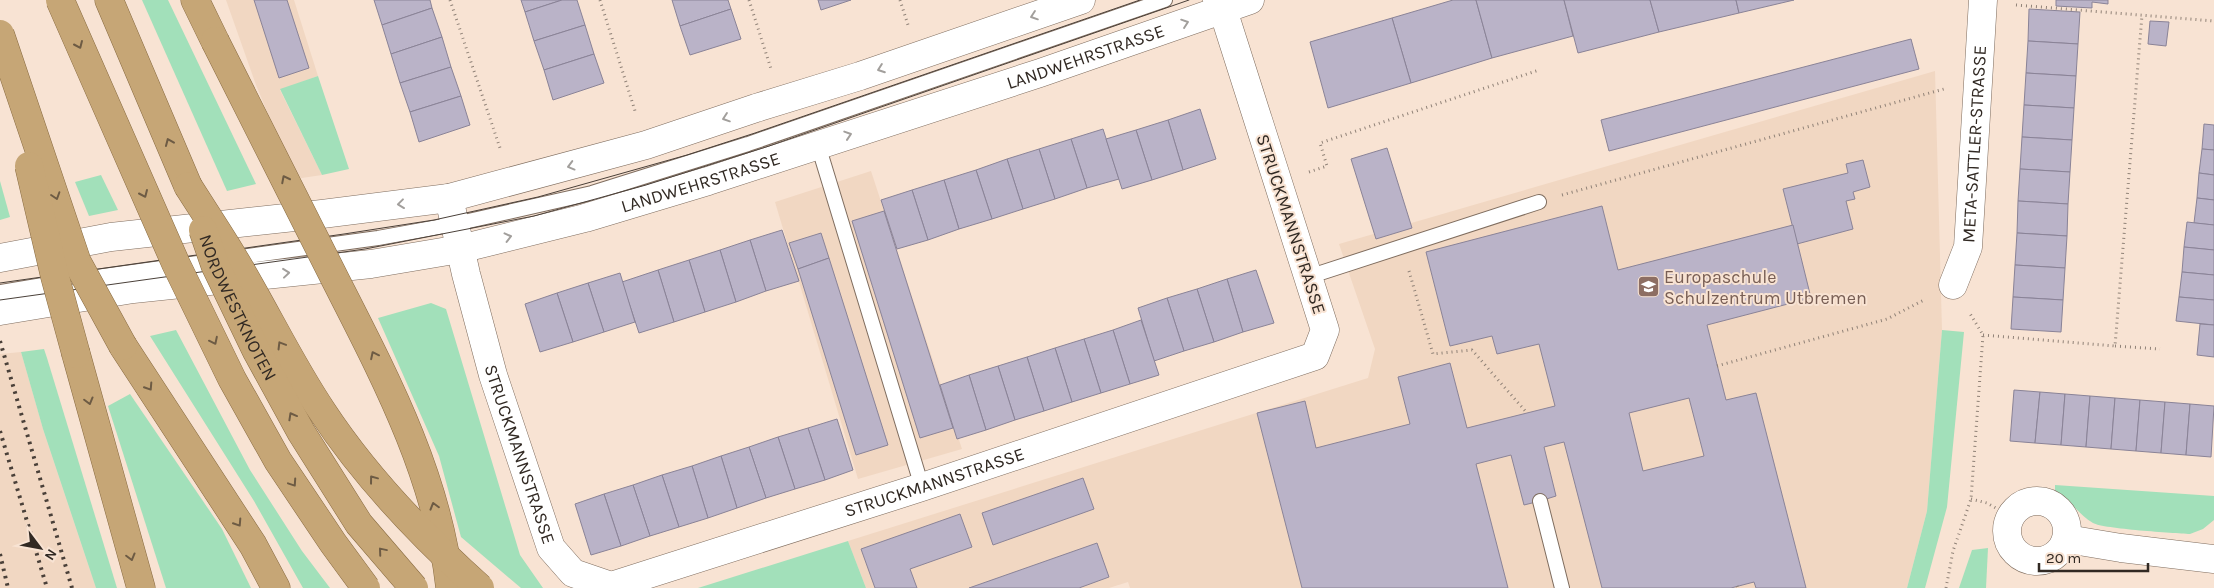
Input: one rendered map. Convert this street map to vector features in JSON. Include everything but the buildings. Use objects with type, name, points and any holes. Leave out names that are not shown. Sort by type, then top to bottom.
[{"type":"highway","name":"NORDWESTKNOTEN","points":[[60,0],[176,264],[232,379],[278,461],[366,588]]},
{"type":"highway","name":"NORDWESTKNOTEN","points":[[109,0],[188,186],[215,265],[256,350],[301,432],[359,524],[414,588]]},
{"type":"highway","points":[[195,0],[402,414],[422,465],[437,518],[450,588]]},
{"type":"highway","points":[[0,34],[77,262],[123,346],[252,545],[276,588]]},
{"type":"highway","points":[[0,40],[55,276],[141,588]]},
{"type":"highway","points":[[188,186],[239,267],[275,334],[322,412],[389,499],[436,548],[480,588]]},
{"type":"street","name":"LANDWEHRSTRASSE","points":[[0,311],[133,289],[371,264],[455,224],[512,182],[646,145],[860,76],[1080,0]]},
{"type":"street","name":"LANDWEHRSTRASSE","points":[[0,258],[111,237],[314,215],[455,224],[594,215],[708,181],[1040,73],[1220,5],[1250,0]]},
{"type":"street","name":"META-SATTLER-STRASSE","points":[[1953,285],[1968,247],[1983,1]]},
{"type":"street","name":"STRUCKMANNSTRASSE","points":[[455,224],[493,375],[551,548],[573,573],[611,586],[922,488],[1315,356],[1325,330],[1220,5]]},
{"type":"street","points":[[2043,500],[2054,505],[2064,514],[2068,526],[2067,539],[2061,551],[2051,558],[2038,562],[2026,559],[2015,552],[2008,541],[2007,529],[2010,516],[2018,507],[2030,501],[2043,500]]},
{"type":"street","points":[[2067,539],[2121,548],[2214,559]]},
{"type":"lane","points":[[0,292],[133,271],[378,238],[455,224],[592,192],[656,174],[748,144],[1165,0]]},
{"type":"lane","points":[[818,145],[922,488]]},
{"type":"lane","points":[[1308,277],[1539,202]]},
{"type":"lane","points":[[1540,500],[1562,588]]},
{"type":"path","points":[[450,0],[512,182]]},
{"type":"path","points":[[600,0],[646,145]]},
{"type":"path","points":[[749,0],[781,101]]},
{"type":"path","points":[[1983,1],[2214,21]]},
{"type":"path","points":[[2115,346],[2142,15]]},
{"type":"path","points":[[1278,182],[1327,166],[1320,143],[1539,70]]},
{"type":"path","points":[[1539,202],[1979,80]]},
{"type":"path","points":[[1402,246],[1434,354],[1472,350],[1527,413]]},
{"type":"path","points":[[1717,366],[1888,318],[1953,285],[1983,335],[1971,499],[1953,551],[1946,588]]},
{"type":"path","points":[[1983,335],[2160,349]]},
{"type":"path","points":[[1971,499],[1987,503],[2010,516]]},
{"type":"shaded area","points":[[226,0],[294,0],[318,76],[280,90],[322,175],[295,179],[256,85]]},
{"type":"shaded area","name":"Europaschule Schulzentrum Utbremen","points":[[1935,71],[1942,330],[1927,511],[1907,588],[1130,588],[1128,582],[1109,588],[866,588],[848,541],[1368,378],[1375,349],[1339,244]]},
{"type":"shaded area","points":[[871,171],[962,449],[858,479],[775,202]]},
{"type":"shaded area","points":[[21,352],[43,429],[96,588],[0,588],[0,354]]},
{"type":"green space","points":[[142,0],[168,0],[256,184],[227,191]]},
{"type":"green space","points":[[318,76],[349,169],[322,175],[280,89]]},
{"type":"green space","points":[[101,175],[118,210],[89,216],[75,182]]},
{"type":"green space","points":[[0,181],[10,217],[0,220]]},
{"type":"green space","points":[[431,303],[446,309],[520,555],[543,588],[521,588],[461,537],[439,456],[378,318]]},
{"type":"green space","points":[[176,330],[250,470],[302,551],[330,588],[303,588],[254,501],[150,336]]},
{"type":"green space","points":[[1942,330],[1964,332],[1947,507],[1925,588],[1907,588],[1927,511]]},
{"type":"green space","points":[[44,349],[117,588],[96,588],[43,429],[21,352]]},
{"type":"green space","points":[[130,394],[222,529],[251,588],[166,588],[108,406]]},
{"type":"green space","points":[[2055,485],[2214,496],[2214,520],[2203,529],[2190,534],[2100,525],[2093,523],[2083,515],[2055,490]]},
{"type":"green space","points":[[848,541],[866,588],[698,588]]},
{"type":"green space","points":[[1988,548],[1986,588],[1959,588],[1972,550]]},
{"type":"tram line","points":[[0,283],[434,220],[538,197],[687,155],[755,133],[1140,0]]},
{"type":"tram line","points":[[0,300],[365,249],[534,216],[646,185],[769,146],[1189,0]]},
{"type":"railway","points":[[0,341],[72,588]]},
{"type":"railway","points":[[0,431],[47,588]]},
{"type":"railway","points":[[0,554],[8,588]]},
{"type":"place","name":"Europaschule Schulzentrum Utbremen","points":[[1648,287]]}]
